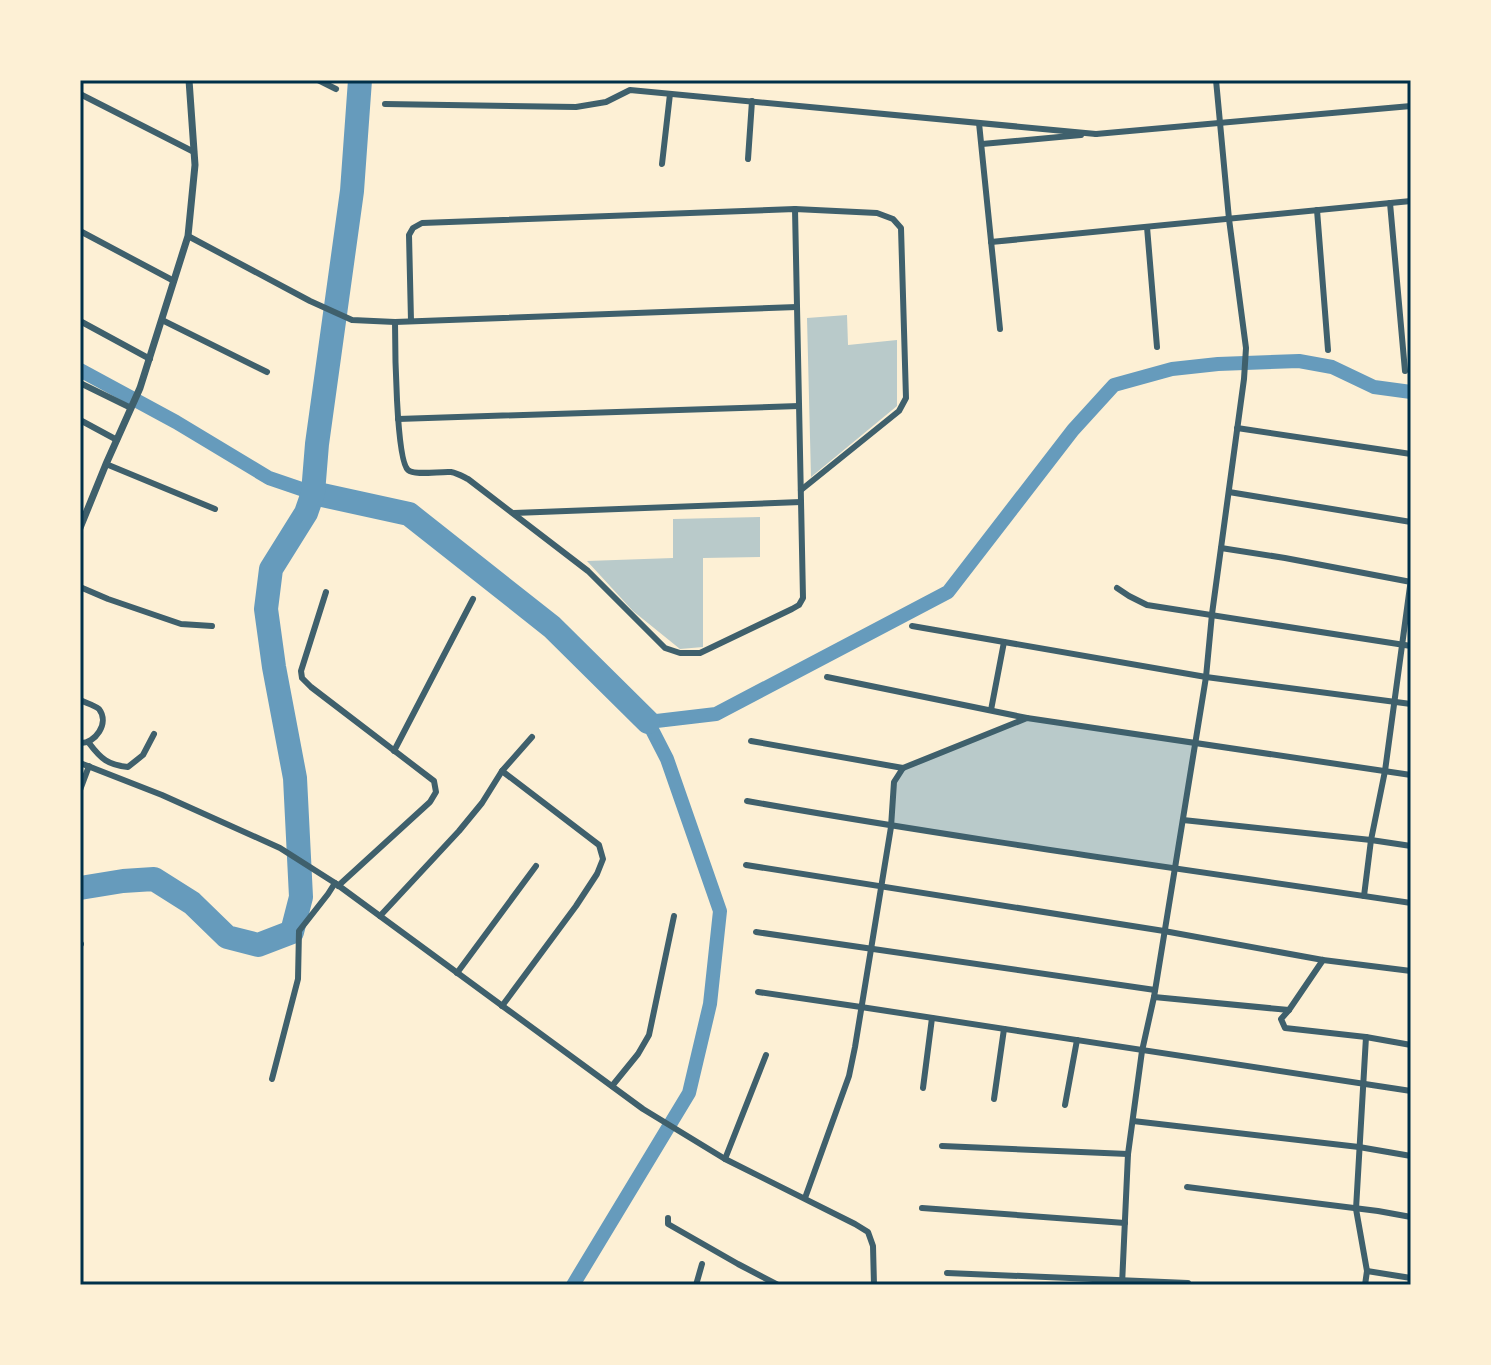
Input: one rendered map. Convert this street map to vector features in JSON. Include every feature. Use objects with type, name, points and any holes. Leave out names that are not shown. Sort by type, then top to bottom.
[{"type":"street","points":[[80,528],[140,388],[188,236],[195,165],[189,80]]},
{"type":"street","points":[[318,80],[336,89]]},
{"type":"street","points":[[1122,1283],[1128,1154],[1142,1051],[1206,677],[1244,379],[1246,348],[1229,219],[1216,80]]},
{"type":"street","points":[[385,104],[576,107],[606,102],[630,90],[1096,134]]},
{"type":"street","points":[[80,94],[194,152]]},
{"type":"street","points":[[662,164],[670,94]]},
{"type":"street","points":[[748,159],[752,101]]},
{"type":"street","points":[[982,144],[1411,106]]},
{"type":"street","points":[[979,123],[1000,329]]},
{"type":"street","points":[[991,242],[1411,201]]},
{"type":"street","points":[[1390,203],[1405,371]]},
{"type":"street","points":[[395,322],[398,419],[403,463],[407,470],[413,473],[459,474],[588,571],[665,648],[680,653],[700,653],[799,605],[803,598],[795,209]]},
{"type":"street","points":[[411,321],[409,235],[413,228],[422,223],[795,209],[877,213],[893,219],[901,228],[906,398],[899,411],[801,490]]},
{"type":"street","points":[[1317,210],[1328,350]]},
{"type":"street","points":[[1147,227],[1157,347]]},
{"type":"street","points":[[80,231],[174,281]]},
{"type":"street","points":[[188,236],[352,320],[395,322],[797,307]]},
{"type":"street","points":[[162,320],[267,372]]},
{"type":"street","points":[[80,321],[150,359]]},
{"type":"street","points":[[80,383],[131,407]]},
{"type":"street","points":[[398,419],[799,406]]},
{"type":"street","points":[[80,420],[117,440]]},
{"type":"street","points":[[1237,428],[1411,454]]},
{"type":"street","points":[[106,464],[215,509]]},
{"type":"street","points":[[1229,492],[1411,522]]},
{"type":"street","points":[[514,513],[801,502]]},
{"type":"street","points":[[1221,548],[1411,581],[1364,896]]},
{"type":"street","points":[[80,587],[181,624],[212,626]]},
{"type":"street","points":[[1117,588],[1147,605],[1411,646]]},
{"type":"street","points":[[272,1079],[298,979],[299,931],[336,884],[430,802],[436,792],[434,781],[302,678],[301,671],[326,592]]},
{"type":"street","points":[[394,751],[473,599]]},
{"type":"street","points":[[912,626],[1206,677],[1411,704]]},
{"type":"street","points":[[991,710],[1004,642]]},
{"type":"street","points":[[827,677],[1027,718],[1411,775]]},
{"type":"street","points":[[80,700],[101,711],[102,718],[101,730],[89,743],[80,743]]},
{"type":"street","points":[[751,741],[903,768],[1027,718]]},
{"type":"street","points":[[89,743],[98,756],[113,765],[128,767],[143,755],[154,734]]},
{"type":"street","points":[[380,916],[482,803],[502,771],[532,737]]},
{"type":"street","points":[[80,763],[162,795],[280,848],[314,868],[643,1109],[725,1159],[868,1232],[873,1246],[874,1285]]},
{"type":"street","points":[[110,774],[113,765]]},
{"type":"street","points":[[80,790],[89,766]]},
{"type":"street","points":[[805,1198],[849,1076],[891,827],[894,782],[903,768]]},
{"type":"street","points":[[502,771],[599,845],[603,859],[576,906],[502,1006]]},
{"type":"street","points":[[747,801],[891,827],[1411,903]]},
{"type":"street","points":[[1183,820],[1411,846]]},
{"type":"street","points":[[746,865],[1164,931],[1323,960],[1411,971]]},
{"type":"street","points":[[457,973],[536,866]]},
{"type":"street","points":[[612,1086],[649,1035],[674,916]]},
{"type":"street","points":[[756,932],[1154,994],[1289,1010]]},
{"type":"street","points":[[1323,960],[1281,1019],[1285,1028],[1411,1045]]},
{"type":"street","points":[[758,992],[1411,1091]]},
{"type":"street","points":[[923,1088],[932,1018]]},
{"type":"street","points":[[994,1099],[1004,1029]]},
{"type":"street","points":[[1365,1285],[1367,1271],[1356,1209],[1366,1037]]},
{"type":"street","points":[[1065,1105],[1077,1040]]},
{"type":"street","points":[[725,1159],[766,1055]]},
{"type":"street","points":[[1133,1121],[1359,1147],[1411,1156]]},
{"type":"street","points":[[942,1146],[1128,1154]]},
{"type":"street","points":[[1187,1187],[1411,1217]]},
{"type":"street","points":[[922,1208],[1125,1223]]},
{"type":"street","points":[[668,1218],[668,1224],[778,1285]]},
{"type":"street","points":[[696,1285],[702,1264]]},
{"type":"street","points":[[1367,1271],[1411,1278]]},
{"type":"street","points":[[947,1273],[1122,1283],[1188,1283]]},
{"type":"shaded area","points":[[847,315],[848,345],[897,340],[897,406],[811,477],[807,318]]},
{"type":"shaded area","points":[[760,517],[760,557],[703,558],[703,647],[680,649],[633,611],[587,561],[673,558],[673,519]]},
{"type":"shaded area","points":[[1027,718],[1195,743],[1174,870],[891,827],[894,782],[903,768]]},
{"type":"waterway","points":[[80,888],[154,879],[192,903],[227,937],[258,945],[292,932],[301,897],[295,778],[266,609],[271,569],[306,513],[313,493],[352,191],[360,80]]},
{"type":"waterway","points":[[573,1285],[689,1093],[710,1004],[720,911],[667,759],[648,722],[716,714],[948,592],[1073,430],[1114,385],[1172,369],[1299,361],[1332,367],[1374,387],[1411,392]]},
{"type":"waterway","points":[[80,370],[176,422],[269,478],[313,493]]},
{"type":"waterway","points":[[313,493],[409,514],[552,627],[648,722]]}]
